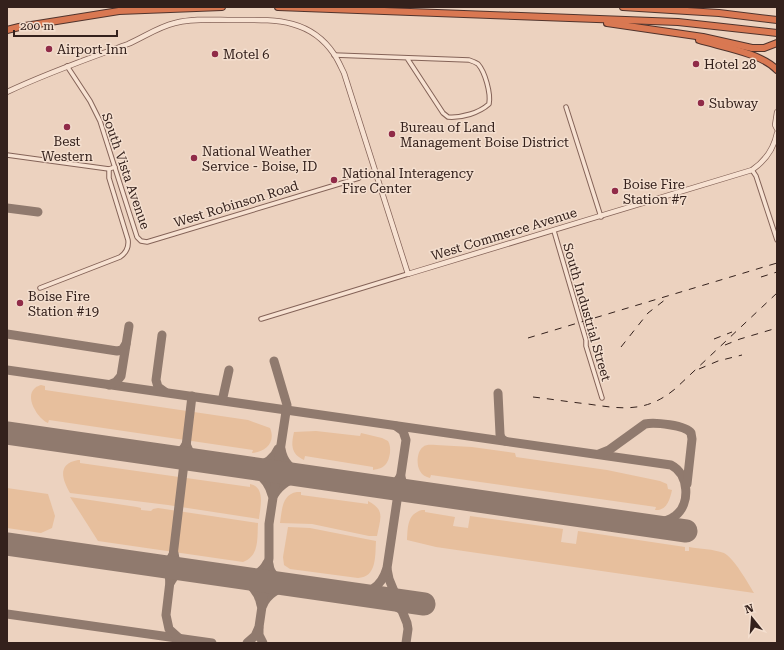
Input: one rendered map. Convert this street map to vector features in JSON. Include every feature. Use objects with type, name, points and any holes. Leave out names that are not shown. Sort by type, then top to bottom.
[{"type":"highway","points":[[7,30],[125,10],[222,7]]},
{"type":"highway","points":[[278,7],[678,22],[777,33]]},
{"type":"highway","points":[[623,7],[705,12],[777,20]]},
{"type":"highway","points":[[528,16],[617,23],[703,37],[752,48],[769,46],[777,43]]},
{"type":"highway","points":[[7,27],[19,27]]},
{"type":"highway","points":[[669,32],[739,51],[763,61],[777,70]]},
{"type":"street","points":[[7,92],[66,66],[135,41],[169,24],[197,20],[270,20],[289,22],[309,31],[323,41],[334,55],[344,73],[408,274]]},
{"type":"street","points":[[334,55],[469,60],[477,63],[482,70],[490,95],[489,104],[483,109],[456,117],[448,117],[443,113],[407,58]]},
{"type":"street","name":"South Vista Avenue","points":[[66,66],[93,106],[105,133],[137,237],[141,241]]},
{"type":"street","points":[[566,107],[601,217]]},
{"type":"street","points":[[777,112],[775,125],[777,129]]},
{"type":"street","points":[[777,133],[772,149],[760,164],[752,170],[756,176],[777,240]]},
{"type":"street","points":[[7,155],[109,169],[115,167]]},
{"type":"street","points":[[40,288],[120,257],[128,249],[128,240],[109,178],[109,169]]},
{"type":"street","name":"West Commerce Avenue","points":[[261,319],[752,170]]},
{"type":"street","name":"West Robinson Road","points":[[141,241],[147,242],[359,178]]},
{"type":"street","name":"South Industrial Street","points":[[554,230],[602,398]]},
{"type":"sand","points":[[41,385],[45,386],[45,390],[248,420],[270,428],[272,438],[271,442],[262,451],[252,453],[253,450],[49,420],[48,423],[44,421],[37,413],[31,397],[32,392],[36,387]]},
{"type":"sand","points":[[316,431],[360,436],[361,433],[382,438],[388,441],[389,444],[389,459],[386,464],[379,469],[373,470],[373,467],[305,456],[304,460],[300,458],[294,452],[292,445],[294,432]]},
{"type":"sand","points":[[424,446],[472,447],[515,453],[516,457],[607,470],[660,481],[667,484],[668,489],[672,490],[667,504],[662,509],[655,510],[656,507],[431,475],[430,478],[424,476],[420,471],[418,465],[418,455]]},
{"type":"sand","points":[[80,460],[80,463],[250,487],[250,484],[255,486],[260,493],[261,504],[259,519],[168,505],[70,493],[63,477],[63,473],[67,465]]},
{"type":"sand","points":[[7,488],[48,494],[55,516],[52,528],[41,533],[7,528]]},
{"type":"sand","points":[[301,492],[301,495],[368,504],[368,501],[374,504],[380,512],[377,536],[369,536],[312,524],[280,523],[282,508],[286,499],[292,493]]},
{"type":"sand","points":[[70,497],[137,507],[141,508],[141,510],[151,511],[158,508],[258,523],[255,551],[243,562],[98,541]]},
{"type":"sand","points":[[425,510],[425,512],[455,517],[453,526],[468,528],[470,516],[563,529],[561,542],[576,544],[578,531],[685,547],[685,551],[689,551],[689,547],[724,553],[732,560],[754,593],[436,547],[407,540],[408,526],[411,518],[417,512]]},
{"type":"sand","points":[[288,527],[310,528],[376,541],[375,559],[372,570],[364,577],[358,578],[290,569],[284,565],[283,557]]},
{"type":"taxiway","points":[[7,208],[38,212]]},
{"type":"taxiway","points":[[109,385],[116,382],[121,376],[129,326]]},
{"type":"taxiway","points":[[7,334],[117,351],[122,350],[126,344]]},
{"type":"taxiway","points":[[162,335],[156,380],[158,387],[165,392]]},
{"type":"taxiway","points":[[247,643],[255,636],[259,627],[269,558],[269,524],[287,405],[274,361]]},
{"type":"taxiway","points":[[7,370],[671,465],[677,469],[684,482],[686,489],[684,504],[680,511],[669,520],[648,525]]},
{"type":"taxiway","points":[[223,397],[229,370]]},
{"type":"taxiway","points":[[498,393],[500,434],[501,438],[505,441]]},
{"type":"taxiway","points":[[179,638],[169,629],[166,615],[192,396]]},
{"type":"taxiway","points":[[599,454],[609,450],[645,424],[662,424],[683,428],[691,433],[692,439],[687,484]]},
{"type":"taxiway","points":[[349,594],[363,593],[378,585],[387,568],[406,440],[403,431],[396,426]]},
{"type":"taxiway","points":[[186,444],[190,453],[201,461]]},
{"type":"taxiway","points":[[166,456],[180,453],[186,445]]},
{"type":"taxiway","points":[[249,468],[258,466],[270,460],[278,449]]},
{"type":"taxiway","points":[[281,449],[282,454],[289,466],[296,472],[305,476]]},
{"type":"taxiway","points":[[249,468],[264,479],[269,486],[272,495]]},
{"type":"taxiway","points":[[274,495],[283,484],[295,478],[305,476]]},
{"type":"taxiway","points":[[381,487],[392,485],[397,482],[400,477]]},
{"type":"taxiway","points":[[401,477],[406,487],[416,492]]},
{"type":"taxiway","points":[[174,553],[176,564],[187,570],[177,572],[170,583],[167,572],[157,566],[168,563],[174,553]]},
{"type":"taxiway","points":[[243,578],[251,577],[257,574],[267,563]]},
{"type":"taxiway","points":[[269,564],[271,572],[276,578],[291,585]]},
{"type":"taxiway","points":[[387,569],[389,579],[407,623],[408,629],[406,643]]},
{"type":"taxiway","points":[[240,577],[248,582],[254,589],[261,605]]},
{"type":"taxiway","points":[[263,605],[271,594],[291,585]]},
{"type":"taxiway","points":[[384,599],[400,609]]},
{"type":"taxiway","points":[[7,614],[212,643]]},
{"type":"taxiway","points":[[259,628],[259,635],[263,643]]},
{"type":"runway","points":[[7,433],[686,531]]},
{"type":"runway","points":[[7,544],[424,604]]},
{"type":"railway","points":[[528,338],[777,263]]},
{"type":"railway","points":[[761,277],[777,272]]},
{"type":"railway","points":[[533,397],[623,408],[644,406],[654,402],[675,389],[777,293]]},
{"type":"railway","points":[[621,347],[648,313],[666,299]]},
{"type":"railway","points":[[725,345],[777,328]]},
{"type":"railway","points":[[714,339],[732,332]]},
{"type":"railway","points":[[699,369],[718,361],[742,355]]},
{"type":"place","name":"Airport Inn","points":[[49,49]]},
{"type":"place","name":"Motel 6","points":[[215,54]]},
{"type":"place","name":"Hotel 28","points":[[696,64]]},
{"type":"place","name":"Subway","points":[[701,103]]},
{"type":"place","name":"Best Western","points":[[67,127]]},
{"type":"place","name":"Bureau of Land Management Boise District","points":[[392,134]]},
{"type":"place","name":"National Weather Service - Boise, ID","points":[[194,158]]},
{"type":"place","name":"National Interagency Fire Center","points":[[334,180]]},
{"type":"place","name":"Boise Fire Station #7","points":[[615,191]]},
{"type":"place","name":"Boise Fire Station #19","points":[[20,303]]}]
